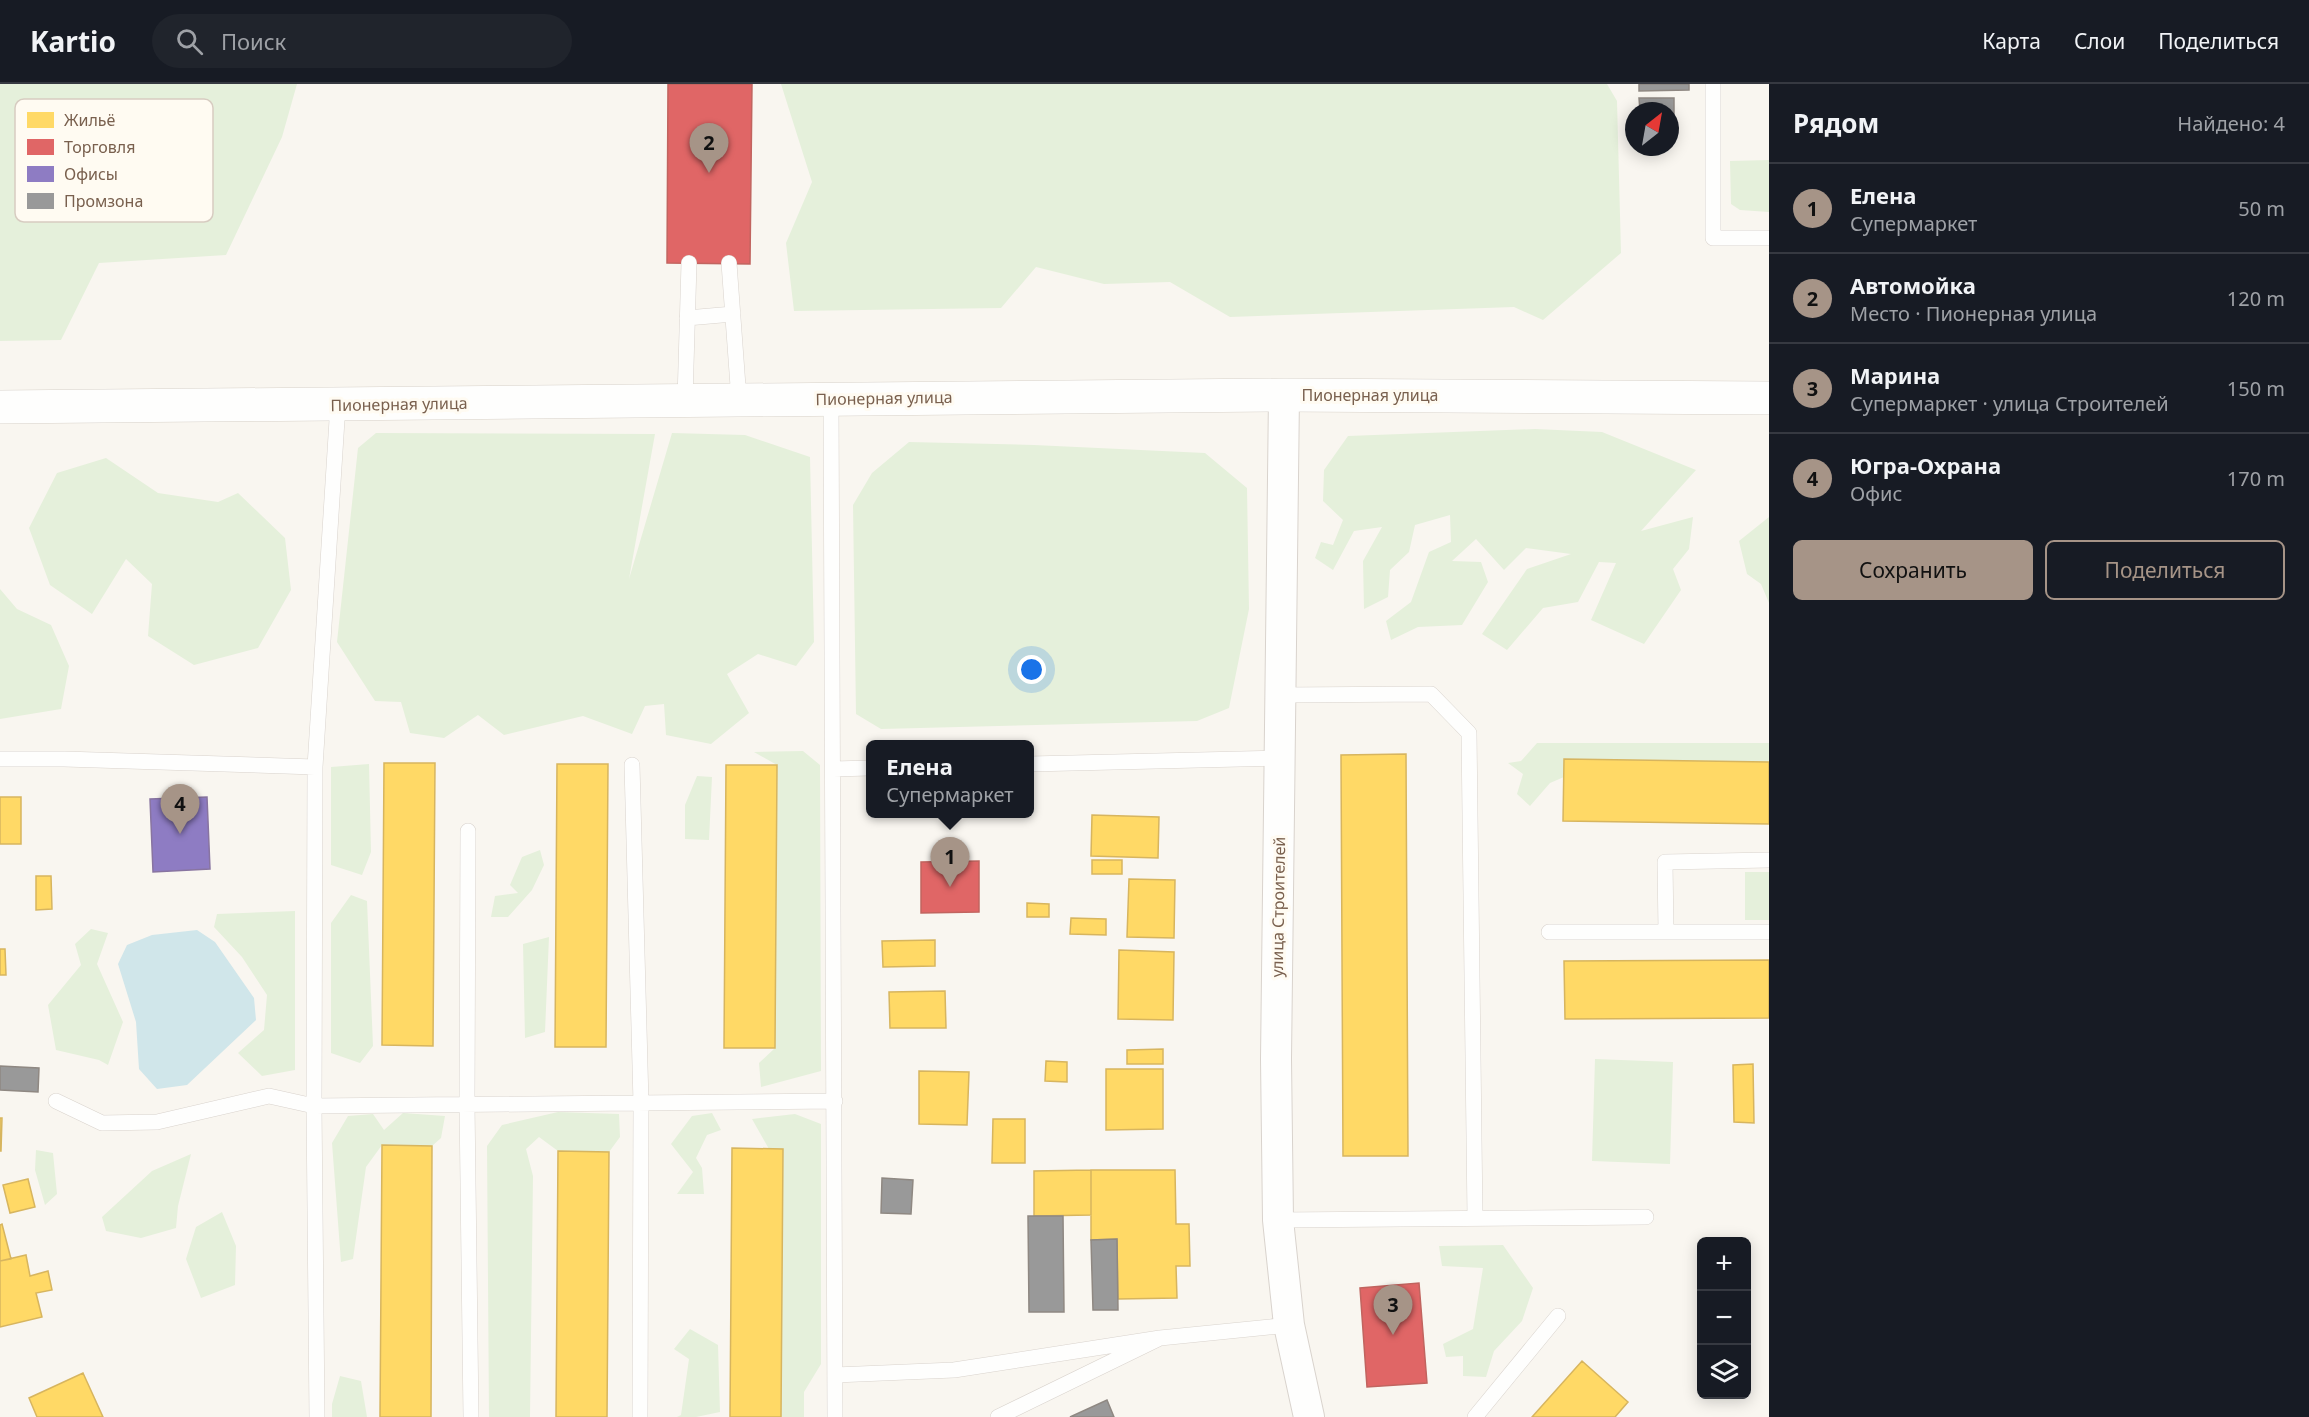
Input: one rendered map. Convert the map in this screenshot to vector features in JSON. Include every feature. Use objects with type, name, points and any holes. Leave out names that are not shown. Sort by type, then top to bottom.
[{"type":"main road","name":"Пионерная улица","points":[[0,407],[1284,395],[1769,398]]},
{"type":"street","name":"улица Строителей","points":[[1284,395],[1276,1059],[1278,1220],[1289,1325],[1309,1417]]},
{"type":"lane","points":[[1713,84],[1713,238],[1769,238]]},
{"type":"lane","points":[[685,400],[689,263]]},
{"type":"lane","points":[[729,263],[739,400]]},
{"type":"lane","points":[[687,318],[733,314]]},
{"type":"lane","points":[[831,399],[835,1417]]},
{"type":"lane","points":[[317,1417],[314,1106],[315,767],[338,404]]},
{"type":"lane","points":[[1281,694],[1431,694],[1468,733],[1474,1218]]},
{"type":"lane","points":[[1034,764],[1281,758]]},
{"type":"lane","points":[[0,759],[315,767]]},
{"type":"lane","points":[[632,765],[642,1103],[640,1417]]},
{"type":"lane","points":[[833,769],[866,768]]},
{"type":"lane","points":[[468,831],[467,1104],[471,1417]]},
{"type":"lane","points":[[1666,932],[1665,862],[1769,860]]},
{"type":"lane","points":[[1549,932],[1769,933]]},
{"type":"lane","points":[[56,1101],[102,1123],[156,1122],[269,1096],[314,1106],[835,1101]]},
{"type":"lane","points":[[1278,1220],[1646,1217]]},
{"type":"lane","points":[[1475,1417],[1558,1316]]},
{"type":"lane","points":[[835,1375],[954,1370],[1160,1338],[1289,1325]]},
{"type":"lane","points":[[998,1417],[1160,1338]]},
{"type":"green space","points":[[0,84],[297,84],[282,137],[226,255],[99,263],[61,340],[0,341]]},
{"type":"green space","points":[[781,84],[1607,84],[1617,101],[1621,253],[1543,320],[1514,307],[1230,317],[1170,282],[1104,284],[1036,267],[1001,308],[794,311],[786,243],[812,182]]},
{"type":"green space","points":[[1769,160],[1769,212],[1740,210],[1731,204],[1730,161]]},
{"type":"green space","points":[[1535,429],[1602,432],[1696,470],[1641,531],[1693,517],[1689,549],[1673,569],[1681,590],[1644,644],[1591,620],[1616,563],[1599,562],[1578,602],[1543,608],[1507,650],[1482,634],[1527,569],[1571,554],[1526,548],[1504,570],[1476,539],[1452,561],[1481,562],[1488,582],[1462,625],[1418,627],[1391,640],[1386,621],[1411,602],[1429,552],[1451,542],[1450,515],[1415,525],[1409,552],[1390,570],[1388,597],[1364,609],[1363,561],[1382,527],[1354,531],[1333,570],[1315,558],[1321,542],[1333,545],[1343,520],[1323,501],[1324,470],[1348,436]]},
{"type":"green space","points":[[376,433],[655,434],[629,579],[672,433],[745,435],[810,457],[814,642],[796,666],[758,654],[727,674],[749,713],[711,744],[666,735],[664,704],[645,706],[632,734],[583,716],[504,735],[478,715],[444,738],[410,733],[401,702],[375,701],[337,642],[358,448]]},
{"type":"green space","points":[[909,442],[1205,453],[1247,488],[1249,609],[1229,708],[1197,721],[881,729],[856,714],[853,505],[872,473]]},
{"type":"green space","points":[[106,458],[158,493],[218,502],[238,493],[285,538],[291,590],[258,648],[194,665],[148,636],[152,584],[126,559],[92,614],[50,585],[29,528],[57,473]]},
{"type":"green space","points":[[1769,517],[1769,603],[1761,584],[1747,574],[1739,541]]},
{"type":"green space","points":[[0,589],[17,609],[51,625],[69,666],[61,709],[0,719]]},
{"type":"green space","points":[[1537,743],[1769,743],[1769,762],[1564,759],[1564,777],[1550,783],[1530,806],[1517,794],[1523,774],[1508,763],[1521,761]]},
{"type":"green space","points":[[803,751],[820,765],[821,1071],[761,1087],[759,1063],[775,1048],[777,765],[754,752]]},
{"type":"green space","points":[[369,764],[371,852],[362,875],[331,865],[331,767]]},
{"type":"green space","points":[[697,776],[712,777],[709,840],[685,839],[685,805]]},
{"type":"green space","points":[[540,850],[544,865],[532,890],[508,917],[491,917],[495,896],[518,893],[510,885],[522,857]]},
{"type":"green space","points":[[1745,872],[1769,872],[1769,920],[1745,920]]},
{"type":"green space","points":[[351,895],[367,901],[373,1046],[360,1063],[331,1053],[331,923]]},
{"type":"green space","points":[[295,911],[295,1070],[262,1076],[238,1053],[264,1030],[267,995],[242,957],[214,927],[217,914]]},
{"type":"green space","points":[[91,929],[108,933],[97,964],[123,1022],[108,1065],[99,1060],[56,1050],[48,1005],[81,965],[75,944]]},
{"type":"green space","points":[[549,937],[545,1032],[525,1038],[523,944]]},
{"type":"green space","points":[[1595,1059],[1673,1062],[1670,1164],[1592,1161]]},
{"type":"green space","points":[[558,1112],[619,1114],[620,1137],[609,1152],[558,1151],[539,1137],[526,1149],[533,1176],[530,1417],[489,1417],[487,1146],[502,1125]]},
{"type":"green space","points":[[403,1113],[445,1116],[441,1138],[432,1146],[382,1145],[366,1167],[353,1259],[341,1262],[332,1143],[348,1116],[373,1114],[384,1130]]},
{"type":"green space","points":[[712,1113],[721,1130],[707,1135],[696,1158],[702,1168],[704,1194],[677,1194],[693,1172],[671,1144],[692,1116]]},
{"type":"green space","points":[[795,1114],[821,1124],[821,1364],[804,1392],[804,1417],[781,1417],[783,1149],[769,1149],[752,1119]]},
{"type":"green space","points":[[36,1150],[53,1153],[57,1194],[45,1205],[35,1170]]},
{"type":"green space","points":[[191,1154],[178,1206],[176,1228],[141,1238],[106,1231],[102,1217],[152,1171]]},
{"type":"green space","points":[[222,1212],[236,1246],[235,1285],[201,1298],[186,1259],[196,1227]]},
{"type":"green space","points":[[1503,1245],[1533,1288],[1522,1321],[1494,1351],[1486,1377],[1463,1376],[1463,1356],[1446,1357],[1443,1344],[1473,1329],[1483,1268],[1442,1266],[1439,1246]]},
{"type":"green space","points":[[690,1329],[718,1345],[720,1412],[696,1417],[677,1417],[681,1415],[689,1359],[674,1349]]},
{"type":"green space","points":[[340,1376],[361,1381],[367,1417],[332,1417],[332,1404]]},
{"type":"shaded area","points":[[197,930],[215,942],[254,998],[256,1020],[187,1085],[157,1089],[139,1069],[136,1022],[118,964],[127,945],[152,935]]},
{"type":"building: Жильё","points":[[1406,754],[1408,1156],[1343,1156],[1341,755]]},
{"type":"building: Жильё","points":[[1564,759],[1769,762],[1769,824],[1563,821]]},
{"type":"building: Жильё","points":[[384,763],[435,763],[433,1046],[382,1045]]},
{"type":"building: Жильё","points":[[557,764],[608,764],[606,1047],[555,1047]]},
{"type":"building: Жильё","points":[[726,765],[777,765],[775,1048],[724,1048]]},
{"type":"building: Жильё","points":[[0,797],[21,797],[21,844],[0,844]]},
{"type":"building: Жильё","points":[[1092,815],[1159,817],[1158,858],[1091,856]]},
{"type":"building: Жильё","points":[[1092,860],[1122,860],[1122,874],[1092,874]]},
{"type":"building: Жильё","points":[[36,876],[51,876],[52,909],[36,910]]},
{"type":"building: Жильё","points":[[1129,879],[1175,880],[1174,938],[1127,937]]},
{"type":"building: Жильё","points":[[1027,903],[1049,904],[1049,917],[1027,917]]},
{"type":"building: Жильё","points":[[1071,918],[1106,919],[1106,935],[1070,934]]},
{"type":"building: Жильё","points":[[935,940],[935,966],[883,967],[882,941]]},
{"type":"building: Жильё","points":[[0,949],[5,949],[6,975],[0,975]]},
{"type":"building: Жильё","points":[[1119,950],[1174,952],[1173,1020],[1118,1019]]},
{"type":"building: Жильё","points":[[1769,960],[1769,1018],[1565,1019],[1564,961]]},
{"type":"building: Жильё","points":[[945,991],[946,1028],[890,1028],[889,992]]},
{"type":"building: Жильё","points":[[1163,1049],[1163,1064],[1127,1064],[1127,1050]]},
{"type":"building: Жильё","points":[[1046,1061],[1067,1062],[1067,1082],[1045,1081]]},
{"type":"building: Жильё","points":[[1753,1064],[1754,1123],[1734,1122],[1733,1065]]},
{"type":"building: Жильё","points":[[1106,1069],[1163,1069],[1163,1129],[1106,1130]]},
{"type":"building: Жильё","points":[[919,1071],[969,1072],[967,1125],[919,1124]]},
{"type":"building: Жильё","points":[[0,1118],[2,1118],[1,1151],[0,1151]]},
{"type":"building: Жильё","points":[[993,1119],[1025,1119],[1025,1163],[992,1163]]},
{"type":"building: Жильё","points":[[382,1145],[432,1146],[431,1417],[380,1417]]},
{"type":"building: Жильё","points":[[732,1148],[783,1149],[781,1417],[730,1417]]},
{"type":"building: Жильё","points":[[558,1151],[609,1152],[607,1417],[556,1417]]},
{"type":"building: Жильё","points":[[1091,1170],[1175,1170],[1176,1224],[1189,1224],[1190,1266],[1176,1266],[1177,1298],[1118,1299],[1117,1239],[1091,1240]]},
{"type":"building: Жильё","points":[[1091,1170],[1091,1215],[1034,1216],[1034,1171]]},
{"type":"building: Жильё","points":[[28,1179],[35,1207],[10,1213],[3,1185]]},
{"type":"building: Жильё","points":[[2,1224],[11,1259],[0,1261],[0,1225]]},
{"type":"building: Жильё","points":[[26,1255],[30,1276],[48,1271],[52,1290],[36,1293],[42,1317],[0,1327],[0,1261]]},
{"type":"building: Жильё","points":[[1582,1361],[1628,1402],[1615,1417],[1532,1417]]},
{"type":"building: Жильё","points":[[83,1373],[103,1417],[37,1417],[29,1398]]},
{"type":"building: Торговля","points":[[668,84],[752,84],[750,264],[667,263]]},
{"type":"building: Торговля","points":[[979,861],[979,912],[921,913],[921,862]]},
{"type":"building: Торговля","points":[[1419,1283],[1427,1383],[1367,1387],[1360,1288]]},
{"type":"building: Офисы","points":[[207,797],[210,869],[153,872],[150,799]]},
{"type":"building: Промзона","points":[[1639,84],[1689,84],[1689,90],[1639,91]]},
{"type":"building: Промзона","points":[[1639,98],[1674,98],[1674,102],[1639,102]]},
{"type":"building: Промзона","points":[[0,1066],[39,1068],[38,1092],[0,1090]]},
{"type":"building: Промзона","points":[[882,1178],[913,1180],[911,1214],[881,1213]]},
{"type":"building: Промзона","points":[[1028,1216],[1063,1216],[1064,1312],[1029,1312]]},
{"type":"building: Промзона","points":[[1117,1239],[1118,1310],[1093,1310],[1091,1240]]},
{"type":"building: Промзона","points":[[1107,1400],[1114,1417],[1070,1417]]},
{"type":"place","name":"Автомойка","points":[[709,173]]},
{"type":"place","name":"Югра-Охрана","points":[[180,834]]},
{"type":"place","name":"Елена","points":[[950,887]]},
{"type":"place","name":"Марина","points":[[1393,1335]]}]
